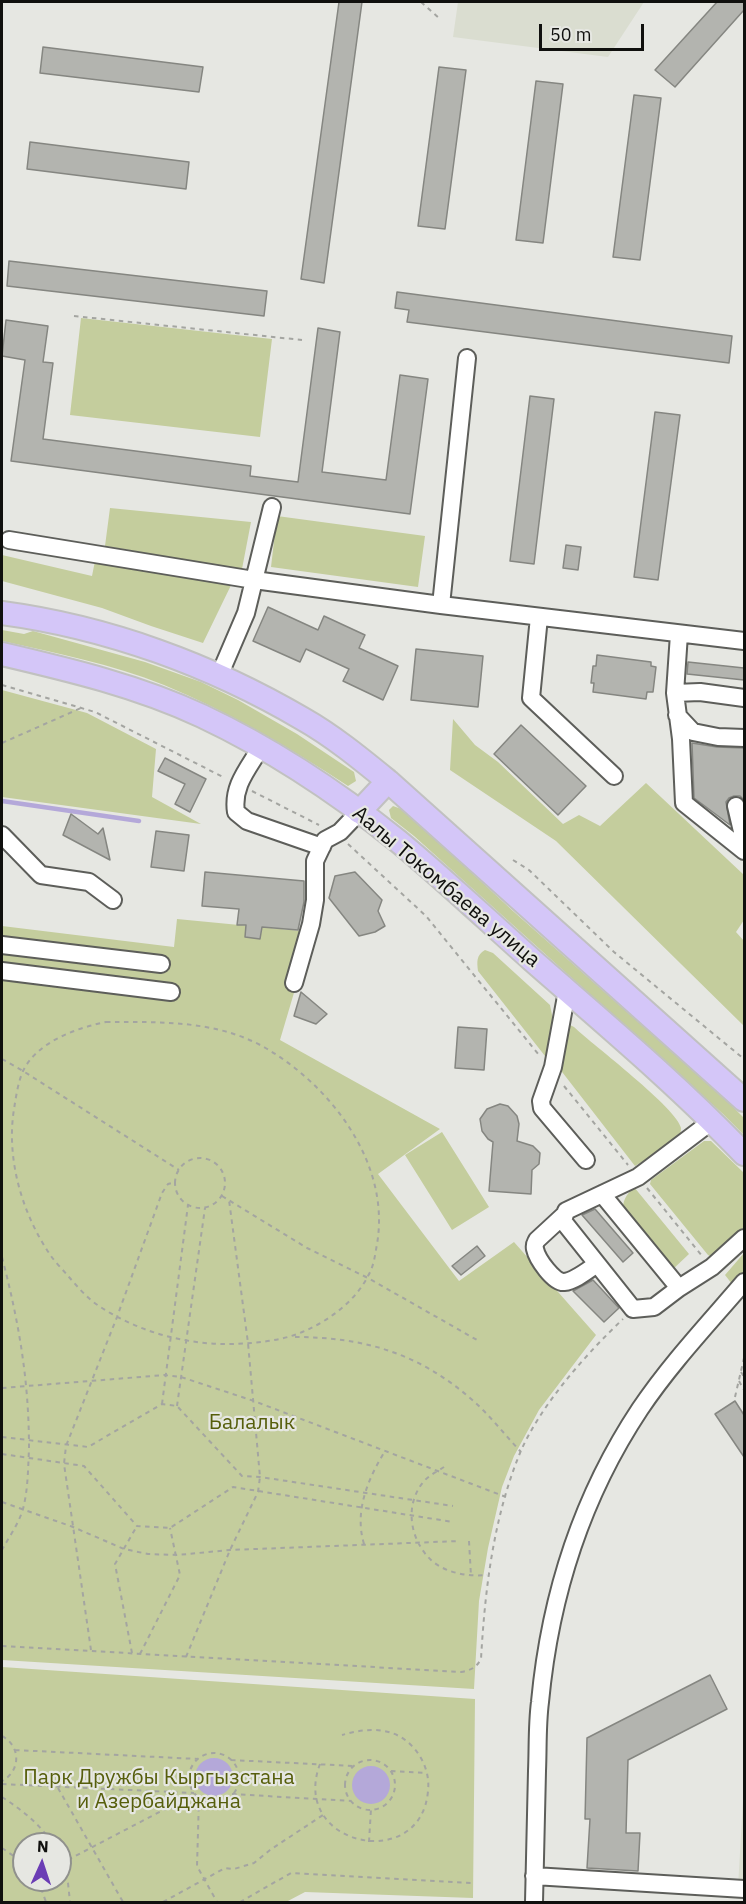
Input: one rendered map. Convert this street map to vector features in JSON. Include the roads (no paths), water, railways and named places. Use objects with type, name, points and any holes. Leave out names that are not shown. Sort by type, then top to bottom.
[{"type":"main road","name":"Аалы Токомбаева улица","points":[[2,613],[43,618],[149,648],[219,676],[305,720],[388,781],[744,1100]]},
{"type":"main road","name":"Аалы Токомбаева улица","points":[[2,654],[83,673],[134,689],[202,716],[261,747],[359,812],[399,842],[567,991],[712,1121],[744,1154]]},
{"type":"main road","points":[[359,812],[388,781]]},
{"type":"street","points":[[441,605],[467,358]]},
{"type":"street","points":[[219,676],[246,612],[272,507]]},
{"type":"street","points":[[9,540],[254,580],[744,641]]},
{"type":"street","points":[[539,617],[531,698],[614,776]]},
{"type":"street","points":[[679,634],[675,693],[681,739],[684,803],[744,850]]},
{"type":"street","points":[[675,693],[700,692],[744,698]]},
{"type":"street","points":[[677,715],[693,732],[718,737],[744,738]]},
{"type":"street","points":[[261,747],[238,784],[234,802],[236,812],[247,820],[322,847]]},
{"type":"street","points":[[736,806],[744,840]]},
{"type":"street","points":[[294,983],[311,924],[315,900],[315,861],[325,840],[337,834],[359,812]]},
{"type":"street","points":[[2,835],[41,876],[89,882],[113,900]]},
{"type":"street","points":[[2,945],[161,964]]},
{"type":"street","points":[[2,971],[171,992]]},
{"type":"street","points":[[567,991],[552,1071],[541,1101],[542,1108],[585,1160]]},
{"type":"street","points":[[597,1264],[568,1282],[560,1282],[553,1278],[535,1251],[534,1245],[563,1216],[566,1210],[638,1178],[712,1121]]},
{"type":"street","points":[[602,1194],[679,1288]]},
{"type":"street","points":[[563,1216],[563,1221],[633,1309],[654,1307],[679,1288],[706,1261],[744,1238]]},
{"type":"street","points":[[534,1902],[539,1703],[554,1610],[565,1566],[594,1492],[617,1446],[635,1417],[679,1358],[744,1282]]},
{"type":"street","points":[[534,1876],[744,1889]]},
{"type":"waterway","points":[[2,801],[139,821]]},
{"type":"park label","name":"Балалык","points":[[252,1423]]},
{"type":"park label","name":"Парк Дружбы Кыргызстана и Азербайджана","points":[[159,1790]]}]
